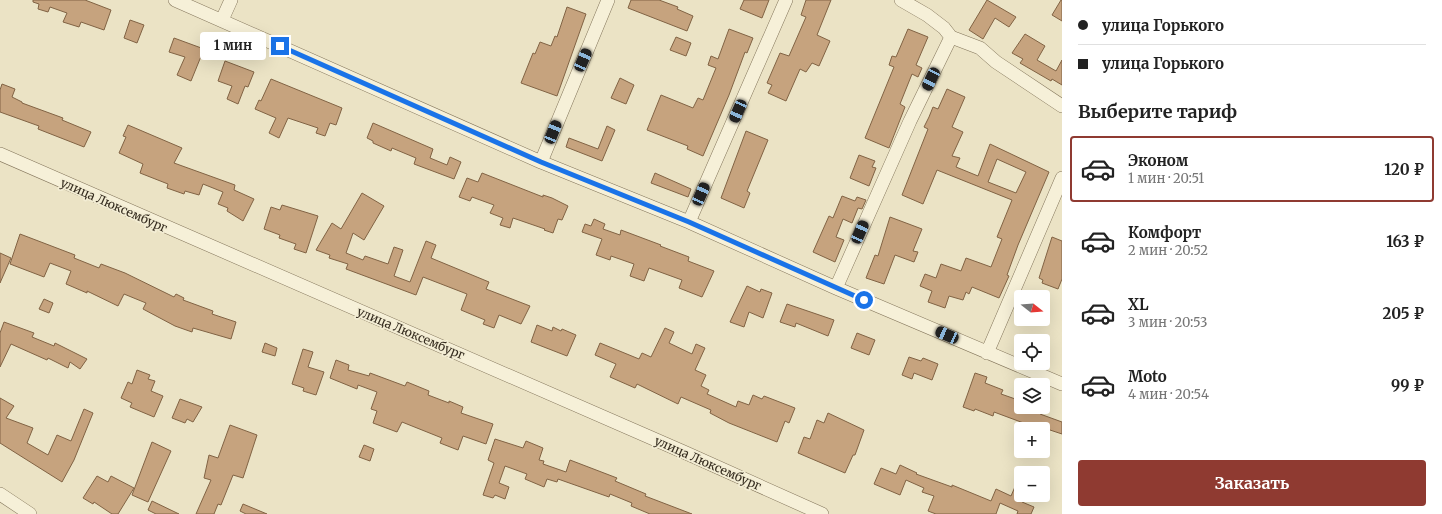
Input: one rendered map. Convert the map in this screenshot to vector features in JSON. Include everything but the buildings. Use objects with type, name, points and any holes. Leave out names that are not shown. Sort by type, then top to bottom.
[{"type":"street","points":[[175,0],[541,162],[689,222],[836,288],[1062,384]]},
{"type":"street","points":[[222,20],[231,0]]},
{"type":"street","points":[[541,162],[608,0]]},
{"type":"street","points":[[689,222],[786,0]]},
{"type":"street","points":[[901,0],[927,15],[944,28],[951,36],[980,48],[996,62],[1062,106]]},
{"type":"street","points":[[836,288],[910,121],[951,36]]},
{"type":"street","name":"улица Люксембург","points":[[0,154],[678,449],[822,514]]},
{"type":"street","points":[[987,353],[1062,178]]},
{"type":"street","points":[[0,494],[30,514]]},
{"type":"route","points":[[280,46],[541,162],[689,222],[864,300]]}]
